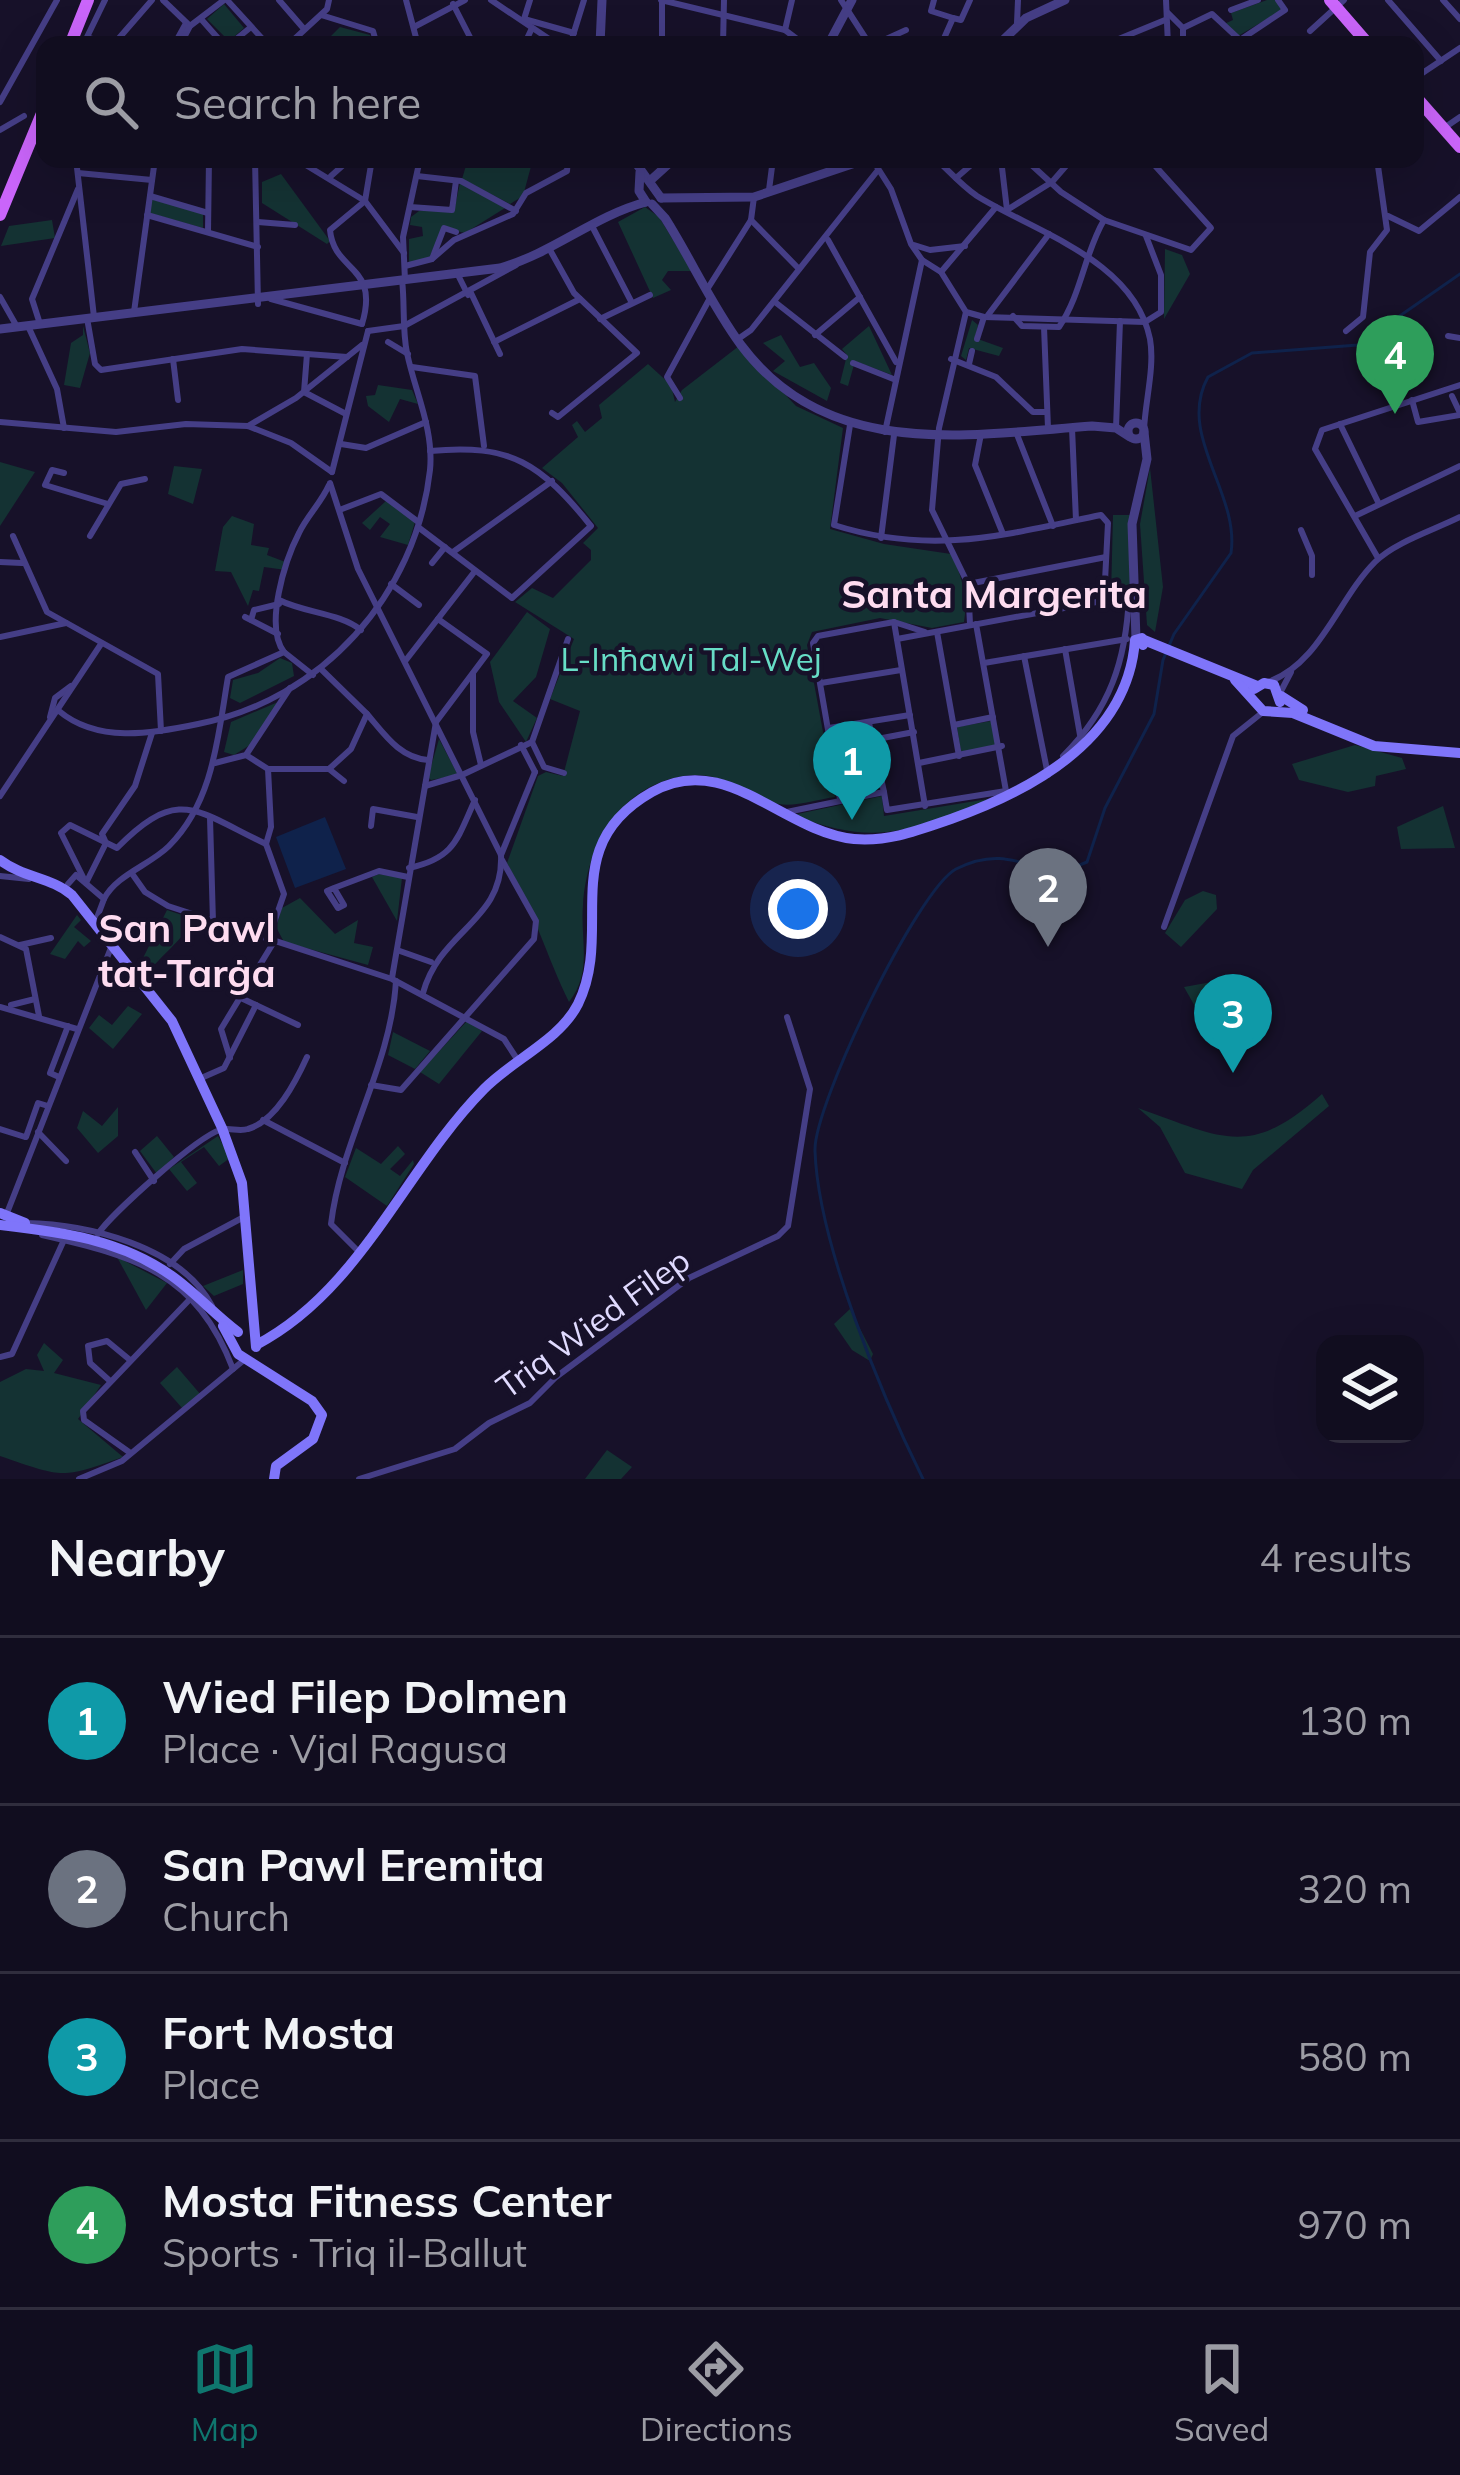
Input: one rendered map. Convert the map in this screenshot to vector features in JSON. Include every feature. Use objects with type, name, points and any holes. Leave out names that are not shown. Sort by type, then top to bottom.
[{"type":"main road","points":[[74,36],[88,0]]},
{"type":"main road","points":[[1337,2],[1363,36]]},
{"type":"main road","points":[[1424,106],[1460,147]]},
{"type":"main road","points":[[0,215],[36,128]]},
{"type":"main road","points":[[246,1341],[272,1334],[362,1254],[458,1119],[517,1059],[564,1024],[578,1003],[588,966],[592,872],[620,818],[647,795],[681,781],[718,782],[743,791],[779,815],[843,837],[890,838],[999,802],[1047,773],[1108,714],[1140,644],[1166,650],[1235,680],[1262,684],[1374,742],[1460,752]]},
{"type":"main road","points":[[1235,680],[1261,706],[1374,746],[1460,752]]},
{"type":"main road","points":[[1261,706],[1262,684]]},
{"type":"main road","points":[[1261,706],[1281,695]]},
{"type":"main road","points":[[0,860],[29,878],[57,882],[172,1021],[242,1183],[250,1315],[246,1341]]},
{"type":"main road","points":[[9,1221],[127,1250],[194,1297],[312,1401],[322,1415],[313,1439],[274,1478]]},
{"type":"street","points":[[37,36],[57,0]]},
{"type":"street","points":[[87,36],[105,0]]},
{"type":"street","points":[[119,36],[152,0]]},
{"type":"street","points":[[163,0],[187,26]]},
{"type":"street","points":[[279,0],[305,29]]},
{"type":"street","points":[[298,36],[321,15],[329,0]]},
{"type":"street","points":[[406,0],[416,36]]},
{"type":"street","points":[[414,27],[466,0]]},
{"type":"street","points":[[491,0],[524,19],[574,34],[584,0]]},
{"type":"street","points":[[524,19],[530,0]]},
{"type":"street","points":[[600,36],[602,0]]},
{"type":"street","points":[[662,36],[662,0],[793,36]]},
{"type":"street","points":[[722,36],[724,0]]},
{"type":"street","points":[[785,30],[792,0]]},
{"type":"street","points":[[934,0],[931,10],[961,20],[970,0]]},
{"type":"street","points":[[1008,36],[1026,18],[1065,0]]},
{"type":"street","points":[[1166,0],[1168,36]]},
{"type":"street","points":[[1231,10],[1258,0]]},
{"type":"street","points":[[1388,0],[1419,36]]},
{"type":"street","points":[[1443,0],[1460,19]]},
{"type":"street","points":[[182,36],[187,26],[222,1],[260,36]]},
{"type":"street","points":[[1310,31],[1337,2]]},
{"type":"street","points":[[1019,3],[1026,18]]},
{"type":"street","points":[[1017,27],[1019,3]]},
{"type":"street","points":[[453,4],[470,36]]},
{"type":"street","points":[[833,36],[846,4]]},
{"type":"street","points":[[846,4],[866,36]]},
{"type":"street","points":[[1249,36],[1283,4]]},
{"type":"street","points":[[1183,28],[1212,14],[1231,36]]},
{"type":"street","points":[[321,15],[374,36]]},
{"type":"street","points":[[1167,17],[1183,28]]},
{"type":"street","points":[[1124,36],[1167,17]]},
{"type":"street","points":[[945,36],[953,18]]},
{"type":"street","points":[[201,19],[217,36]]},
{"type":"street","points":[[524,19],[544,36]]},
{"type":"street","points":[[238,36],[251,27]]},
{"type":"street","points":[[528,36],[532,28]]},
{"type":"street","points":[[1183,28],[1183,36]]},
{"type":"street","points":[[892,36],[906,30]]},
{"type":"street","points":[[0,102],[36,38]]},
{"type":"street","points":[[1424,41],[1441,61]]},
{"type":"street","points":[[1424,72],[1460,48]]},
{"type":"street","points":[[0,130],[24,116]]},
{"type":"street","points":[[1444,128],[1460,117]]},
{"type":"street","points":[[77,168],[94,364],[101,370],[242,349],[347,357]]},
{"type":"street","points":[[134,312],[154,168]]},
{"type":"street","points":[[208,168],[208,232]]},
{"type":"street","points":[[255,168],[261,300]]},
{"type":"street","points":[[315,168],[365,201],[404,253]]},
{"type":"street","points":[[331,176],[340,168]]},
{"type":"street","points":[[313,675],[284,652],[278,634],[279,602],[299,533],[330,483],[362,345],[366,284],[332,244],[330,230],[365,201],[370,168]]},
{"type":"street","points":[[58,711],[82,730],[156,732],[220,720],[322,670],[380,611],[418,524],[430,452],[404,326],[406,223],[418,168]]},
{"type":"street","points":[[405,266],[432,259],[454,240],[516,211],[526,193],[567,168]]},
{"type":"street","points":[[638,168],[738,339],[779,385],[850,425],[889,434],[939,437],[1115,428],[1132,424],[1144,410]]},
{"type":"street","points":[[625,208],[644,181],[662,168]]},
{"type":"street","points":[[768,193],[772,168]]},
{"type":"street","points":[[261,300],[365,327],[404,326],[625,208],[655,201],[754,197],[831,168]]},
{"type":"street","points":[[947,169],[954,168]]},
{"type":"street","points":[[956,178],[967,168]]},
{"type":"street","points":[[1002,168],[1007,210]]},
{"type":"street","points":[[1036,168],[1104,220],[1191,250],[1211,228],[1158,168]]},
{"type":"street","points":[[1007,210],[1052,182],[1064,168]]},
{"type":"street","points":[[1346,331],[1363,317],[1370,252],[1388,230],[1379,168]]},
{"type":"street","points":[[869,723],[886,810],[1006,791],[1047,773],[1080,737],[1140,644],[1132,524],[1147,452],[1144,410],[1151,357],[1145,322],[1087,256],[996,207],[947,169]]},
{"type":"street","points":[[738,339],[828,240],[878,170],[891,189],[911,244],[922,260],[941,272],[966,312],[1145,322],[1161,312],[1161,275],[1147,236]]},
{"type":"street","points":[[78,172],[152,180]]},
{"type":"street","points":[[417,176],[456,181],[516,211]]},
{"type":"street","points":[[410,207],[452,209],[456,181]]},
{"type":"street","points":[[644,181],[655,201]]},
{"type":"street","points":[[29,326],[32,299],[80,186]]},
{"type":"street","points":[[150,196],[208,213]]},
{"type":"street","points":[[680,398],[668,377],[752,220],[754,197]]},
{"type":"street","points":[[1388,216],[1419,231],[1460,197]]},
{"type":"street","points":[[941,272],[996,207]]},
{"type":"street","points":[[148,215],[258,247]]},
{"type":"street","points":[[379,218],[406,223]]},
{"type":"street","points":[[752,220],[800,270]]},
{"type":"street","points":[[1013,316],[1022,326],[1059,328],[1104,220]]},
{"type":"street","points":[[258,222],[295,225]]},
{"type":"street","points":[[592,226],[632,303]]},
{"type":"street","points":[[432,259],[445,228],[455,232]]},
{"type":"street","points":[[977,339],[986,316],[1049,234]]},
{"type":"street","points":[[828,240],[897,364]]},
{"type":"street","points":[[911,244],[930,250],[965,246]]},
{"type":"street","points":[[550,250],[580,299],[638,353],[558,417],[552,413]]},
{"type":"street","points":[[880,540],[897,364],[922,260]]},
{"type":"street","points":[[0,329],[261,300],[521,262]]},
{"type":"street","points":[[457,274],[500,354]]},
{"type":"street","points":[[600,319],[650,295]]},
{"type":"street","points":[[1074,296],[1080,319]]},
{"type":"street","points":[[0,297],[29,326],[57,389],[64,428]]},
{"type":"street","points":[[815,335],[860,297]]},
{"type":"street","points":[[494,342],[580,299]]},
{"type":"street","points":[[775,302],[845,357]]},
{"type":"street","points":[[966,312],[952,359],[932,511],[968,584],[1002,746],[1006,791]]},
{"type":"street","points":[[1115,428],[1120,321]]},
{"type":"street","points":[[1043,327],[1048,428]]},
{"type":"street","points":[[1448,336],[1460,338]]},
{"type":"street","points":[[388,342],[408,354]]},
{"type":"street","points":[[248,426],[304,392],[362,345]]},
{"type":"street","points":[[970,364],[972,351]]},
{"type":"street","points":[[304,392],[308,352]]},
{"type":"street","points":[[172,359],[178,400]]},
{"type":"street","points":[[952,359],[995,377],[1033,412],[1047,412]]},
{"type":"street","points":[[854,363],[896,380]]},
{"type":"street","points":[[412,367],[475,376],[484,446]]},
{"type":"street","points":[[1378,558],[1315,449],[1322,430],[1460,385]]},
{"type":"street","points":[[304,392],[346,414]]},
{"type":"street","points":[[1412,400],[1418,422],[1460,414],[1452,396]]},
{"type":"street","points":[[0,422],[64,428],[248,426],[291,443],[332,472]]},
{"type":"street","points":[[341,444],[366,448],[426,422]]},
{"type":"street","points":[[1132,424],[1144,431]]},
{"type":"street","points":[[1131,438],[1132,424]]},
{"type":"street","points":[[1340,424],[1379,504]]},
{"type":"street","points":[[850,425],[834,525],[880,540],[949,541],[1101,515],[1108,523],[1104,601]]},
{"type":"street","points":[[1072,427],[1076,520]]},
{"type":"street","points":[[1115,428],[1147,452]]},
{"type":"street","points":[[1016,431],[1053,526]]},
{"type":"street","points":[[1131,438],[1144,431]]},
{"type":"street","points":[[981,434],[975,465],[1003,534]]},
{"type":"street","points":[[342,509],[381,494],[512,598],[592,526],[552,481],[484,446],[430,452]]},
{"type":"street","points":[[1354,516],[1460,466]]},
{"type":"street","points":[[64,473],[52,470],[44,485],[108,504]]},
{"type":"street","points":[[90,536],[121,484],[145,479]]},
{"type":"street","points":[[432,563],[552,481]]},
{"type":"street","points":[[330,483],[358,569],[501,858],[501,876],[490,902],[431,962],[423,993]]},
{"type":"street","points":[[1281,695],[1292,668],[1378,558],[1460,517]]},
{"type":"street","points":[[1301,530],[1312,556],[1312,575]]},
{"type":"street","points":[[13,536],[40,602],[101,644],[158,674],[156,732],[135,786],[102,834],[106,843]]},
{"type":"street","points":[[968,584],[1106,557]]},
{"type":"street","points":[[0,562],[22,562]]},
{"type":"street","points":[[406,660],[475,571]]},
{"type":"street","points":[[391,584],[419,605]]},
{"type":"street","points":[[897,639],[1129,596],[1140,644]]},
{"type":"street","points":[[278,634],[248,618],[254,610],[279,602],[311,615],[350,621],[361,630]]},
{"type":"street","points":[[362,1254],[331,1224],[345,1162],[371,1085],[394,980],[436,722],[487,655],[438,619]]},
{"type":"street","points":[[840,799],[813,643],[818,636],[894,622],[933,632]]},
{"type":"street","points":[[894,622],[925,806]]},
{"type":"street","points":[[0,637],[67,623]]},
{"type":"street","points":[[933,632],[959,756]]},
{"type":"street","points":[[544,767],[532,742],[568,639]]},
{"type":"street","points":[[0,796],[101,644]]},
{"type":"street","points":[[984,663],[1140,644]]},
{"type":"street","points":[[1065,650],[1080,737]]},
{"type":"street","points":[[94,925],[104,899],[173,843],[194,807],[215,763],[228,677],[284,652]]},
{"type":"street","points":[[1024,656],[1047,773]]},
{"type":"street","points":[[1262,684],[1292,668]]},
{"type":"street","points":[[821,683],[902,669]]},
{"type":"street","points":[[322,670],[398,749],[413,759],[428,760]]},
{"type":"street","points":[[473,674],[473,732],[482,765]]},
{"type":"street","points":[[49,722],[55,698],[74,684]]},
{"type":"street","points":[[215,763],[246,755],[292,685]]},
{"type":"street","points":[[1163,927],[1233,736],[1261,706]]},
{"type":"street","points":[[329,769],[351,749],[367,714]]},
{"type":"street","points":[[829,728],[910,715]]},
{"type":"street","points":[[954,725],[993,717]]},
{"type":"street","points":[[872,740],[914,732]]},
{"type":"street","points":[[423,786],[462,775],[532,742]]},
{"type":"street","points":[[521,745],[535,772]]},
{"type":"street","points":[[919,764],[1002,746]]},
{"type":"street","points":[[246,755],[268,769],[329,769],[344,781]]},
{"type":"street","points":[[501,858],[535,772],[544,767],[564,773]]},
{"type":"street","points":[[230,1058],[221,1029],[271,941],[284,894],[266,844],[271,827],[268,769]]},
{"type":"street","points":[[779,815],[884,792]]},
{"type":"street","points":[[334,888],[380,871],[408,872],[438,861],[454,844],[475,800]]},
{"type":"street","points":[[86,883],[61,833],[70,825],[118,848],[146,819],[174,806],[194,807],[218,824],[266,844]]},
{"type":"street","points":[[371,826],[374,809],[418,817]]},
{"type":"street","points":[[213,922],[218,824]]},
{"type":"street","points":[[255,839],[271,827]]},
{"type":"street","points":[[496,841],[510,834]]},
{"type":"street","points":[[86,883],[106,843]]},
{"type":"street","points":[[371,1085],[401,1090],[534,939],[536,921],[501,858]]},
{"type":"street","points":[[68,884],[76,875],[104,899]]},
{"type":"street","points":[[133,875],[145,892],[168,906],[423,993],[504,1040],[517,1059]]},
{"type":"street","points":[[501,876],[514,877]]},
{"type":"street","points":[[0,877],[29,878]]},
{"type":"street","points":[[0,938],[26,949],[39,1016]]},
{"type":"street","points":[[20,945],[51,938]]},
{"type":"street","points":[[33,1136],[59,1077],[73,1028],[112,945]]},
{"type":"street","points":[[398,950],[431,962]]},
{"type":"street","points":[[240,998],[298,1024]]},
{"type":"street","points":[[4,1006],[35,999]]},
{"type":"street","points":[[199,1079],[224,1067],[256,1005]]},
{"type":"street","points":[[4,1006],[73,1028]]},
{"type":"street","name":"Triq Wied Filep","points":[[359,1479],[455,1449],[489,1423],[530,1403],[689,1278],[778,1236],[788,1226],[810,1089],[788,1017]]},
{"type":"street","points":[[98,1234],[184,1151],[222,1128],[248,1129],[263,1120],[295,1084],[308,1058]]},
{"type":"street","points":[[9,1221],[38,1103],[48,1106]]},
{"type":"street","points":[[263,1120],[345,1162]]},
{"type":"street","points":[[0,1129],[33,1136],[66,1161]]},
{"type":"street","points":[[135,1152],[154,1181]]},
{"type":"street","points":[[170,1264],[184,1249],[246,1216]]},
{"type":"street","points":[[9,1221],[98,1234],[170,1264],[206,1295],[233,1369]]},
{"type":"street","points":[[9,1221],[137,1262],[194,1297],[82,1415],[129,1452]]},
{"type":"street","points":[[0,1357],[12,1354],[64,1240]]},
{"type":"street","points":[[110,1381],[90,1363],[88,1346],[107,1341],[130,1360]]},
{"type":"street","points":[[79,1479],[107,1470],[233,1369],[246,1341]]},
{"type":"green space","points":[[1267,0],[1275,0],[1282,10],[1238,36],[1231,36],[1224,24],[1233,20],[1231,13]]},
{"type":"green space","points":[[224,4],[244,28],[235,36],[224,36],[207,19]]},
{"type":"green space","points":[[340,27],[370,36],[331,36]]},
{"type":"green space","points":[[465,168],[531,168],[523,196],[510,204],[462,179]]},
{"type":"green space","points":[[281,174],[330,241],[327,244],[262,203],[262,182]]},
{"type":"green space","points":[[460,183],[505,208],[465,233],[443,228],[429,258],[409,264],[409,239],[423,236],[422,227],[410,225],[411,217],[419,211],[454,211]]},
{"type":"green space","points":[[151,199],[203,214],[203,228],[149,213]]},
{"type":"green space","points":[[645,207],[659,217],[692,271],[668,271],[662,280],[671,290],[653,298],[618,222]]},
{"type":"green space","points":[[52,220],[55,238],[1,246],[9,226]]},
{"type":"green space","points":[[1165,249],[1182,255],[1190,274],[1164,319]]},
{"type":"green space","points":[[972,320],[978,325],[975,338],[1003,348],[999,356],[969,348],[966,360],[961,356]]},
{"type":"green space","points":[[83,326],[90,353],[80,388],[64,385],[71,343],[83,335]]},
{"type":"green space","points":[[869,326],[892,375],[855,361],[848,386],[840,383],[847,355],[842,349]]},
{"type":"green space","points":[[781,335],[800,367],[814,363],[831,388],[827,401],[773,371],[785,361],[763,343]]},
{"type":"green space","name":"L-Inħawi Tal-Wej","points":[[739,346],[796,406],[843,428],[830,529],[884,544],[951,554],[963,587],[964,622],[932,628],[880,618],[812,632],[807,645],[835,797],[779,804],[723,780],[698,775],[660,782],[624,806],[610,822],[591,861],[583,905],[583,967],[569,1002],[507,863],[538,776],[546,772],[563,776],[580,711],[550,699],[574,639],[515,602],[532,588],[553,598],[591,560],[591,550],[583,543],[598,528],[562,483],[542,468],[578,437],[572,425],[577,421],[585,432],[602,418],[599,405],[648,364],[671,385],[675,402],[682,390]]},
{"type":"green space","points":[[378,385],[412,390],[418,404],[400,399],[389,422],[368,406],[366,396],[375,395]]},
{"type":"green space","points":[[0,462],[35,472],[0,526]]},
{"type":"green space","points":[[174,466],[202,469],[193,504],[168,494]]},
{"type":"green space","points":[[1150,468],[1163,587],[1155,632],[1147,625],[1140,524]]},
{"type":"green space","points":[[386,501],[415,522],[408,545],[380,537],[390,524],[380,517],[370,530],[362,523]]},
{"type":"green space","points":[[1113,515],[1131,515],[1133,592],[1111,596]]},
{"type":"green space","points":[[232,516],[254,524],[251,545],[269,548],[267,555],[288,563],[286,570],[264,567],[259,591],[253,590],[248,606],[231,572],[215,571],[223,527]]},
{"type":"green space","points":[[527,612],[550,629],[536,677],[513,701],[537,718],[526,742],[499,702],[490,662]]},
{"type":"green space","points":[[280,658],[292,663],[294,676],[240,703],[230,698],[233,680],[258,673]]},
{"type":"green space","points":[[278,702],[250,745],[234,755],[224,752],[231,722]]},
{"type":"green space","points":[[991,721],[996,746],[961,752],[957,727]]},
{"type":"green space","points":[[439,739],[458,775],[431,780],[428,777]]},
{"type":"green space","points":[[1355,745],[1402,758],[1406,769],[1376,776],[1375,786],[1348,792],[1299,780],[1292,764]]},
{"type":"green space","points":[[882,796],[884,816],[1000,797],[921,825],[875,833],[824,826],[793,815]]},
{"type":"green space","points":[[1443,806],[1455,848],[1401,849],[1397,827]]},
{"type":"green space","points":[[372,877],[402,878],[397,921]]},
{"type":"green space","points":[[1203,891],[1216,895],[1217,909],[1181,947],[1165,933],[1185,900]]},
{"type":"green space","points":[[300,898],[335,934],[358,920],[354,943],[373,947],[368,965],[284,942],[276,927],[282,908]]},
{"type":"green space","points":[[167,910],[194,919],[147,974],[139,966]]},
{"type":"green space","points":[[77,915],[81,920],[74,927],[91,941],[84,947],[78,941],[65,959],[50,954]]},
{"type":"green space","points":[[1217,981],[1230,995],[1218,1012],[1201,1017],[1184,987]]},
{"type":"green space","points":[[128,1006],[142,1014],[113,1049],[89,1028],[99,1015],[112,1025]]},
{"type":"green space","points":[[467,1021],[482,1031],[439,1084],[420,1072]]},
{"type":"green space","points":[[393,1032],[430,1051],[415,1069],[388,1055]]},
{"type":"green space","points":[[1322,1094],[1329,1106],[1253,1170],[1242,1189],[1185,1173],[1160,1127],[1138,1108],[1234,1137],[1274,1128]]},
{"type":"green space","points":[[118,1107],[118,1136],[98,1153],[77,1128],[83,1111],[102,1126]]},
{"type":"green space","points":[[157,1136],[174,1157],[157,1174],[140,1151]]},
{"type":"green space","points":[[218,1136],[230,1158],[219,1166],[204,1147],[181,1162],[197,1183],[187,1191],[169,1169]]},
{"type":"green space","points":[[398,1146],[405,1154],[390,1169],[400,1176],[413,1160],[414,1164],[387,1206],[345,1177],[356,1148],[381,1164]]},
{"type":"green space","points":[[117,1257],[167,1283],[146,1310]]},
{"type":"green space","points":[[243,1270],[243,1284],[214,1296],[203,1286]]},
{"type":"green space","points":[[850,1309],[873,1354],[870,1361],[852,1350],[834,1324]]},
{"type":"green space","points":[[44,1343],[63,1360],[54,1373],[101,1385],[78,1419],[123,1457],[62,1473],[0,1456],[0,1382],[26,1369],[44,1371],[37,1355]]},
{"type":"green space","points":[[177,1367],[201,1395],[183,1409],[160,1383]]},
{"type":"green space","points":[[607,1450],[632,1467],[621,1479],[585,1479]]},
{"type":"water","points":[[325,817],[346,869],[295,888],[276,837]]},
{"type":"waterway","points":[[923,1479],[855,1318],[819,1188],[815,1151],[819,1127],[849,1047],[918,915],[956,869],[996,858],[1060,873],[1087,862],[1105,808],[1154,714],[1163,660],[1174,634],[1231,553],[1227,508],[1199,421],[1208,377],[1252,353],[1358,345],[1460,274]]},
{"type":"place","name":"Mosta Fitness Center","points":[[1395,414]]},
{"type":"place","name":"Wied Filep Dolmen","points":[[852,820]]},
{"type":"place","name":"San Pawl Eremita","points":[[1048,947]]},
{"type":"place","name":"Fort Mosta","points":[[1233,1073]]},
{"type":"district","name":"Santa Margerita","points":[[994,594]]},
{"type":"district","name":"San Pawl tat-Tarġa","points":[[187,950]]}]
